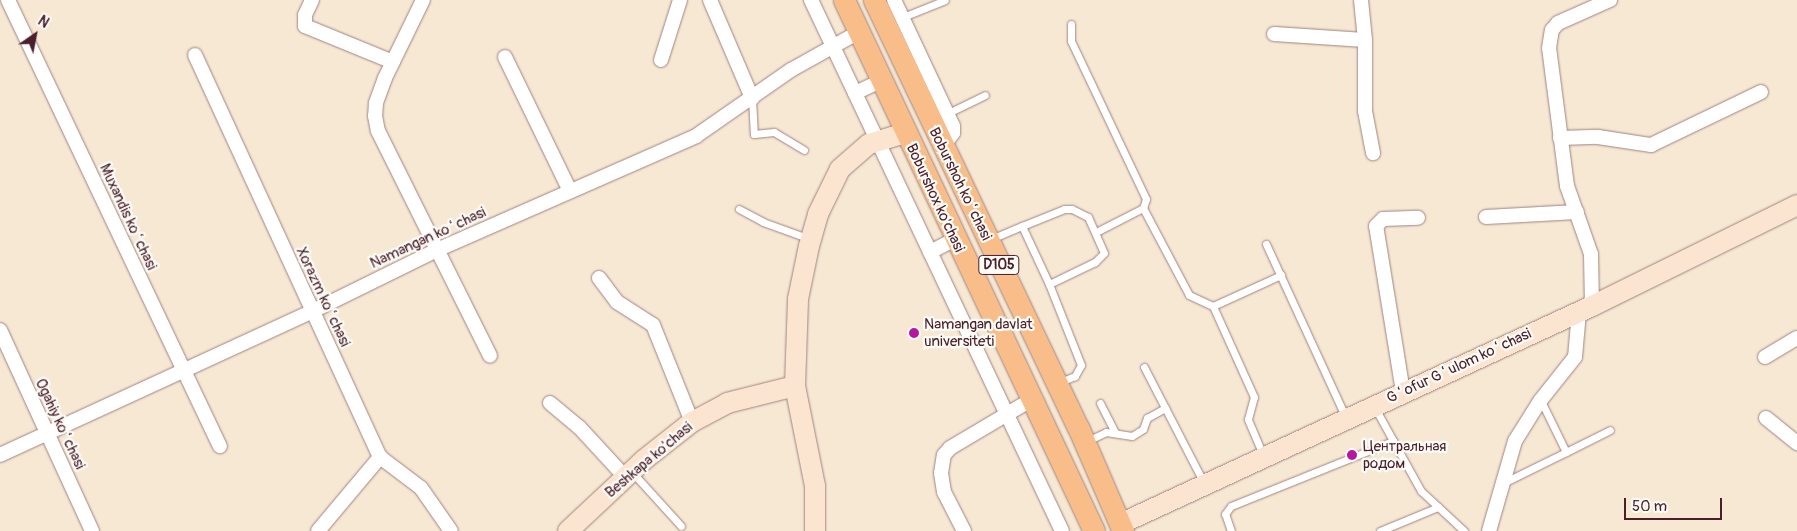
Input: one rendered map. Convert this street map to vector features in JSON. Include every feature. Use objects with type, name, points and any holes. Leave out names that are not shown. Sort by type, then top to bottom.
[{"type":"main road","name":"Boburshox ko'chasi","points":[[844,0],[904,134],[1094,531]]},
{"type":"main road","name":"Boburshoh koʻchasi","points":[[874,0],[1084,442],[1116,529]]},
{"type":"street","name":"Muxandis koʻchasi","points":[[8,0],[183,372],[220,446]]},
{"type":"street","points":[[312,0],[305,15],[305,26],[393,62]]},
{"type":"street","points":[[423,0],[393,62],[376,103],[375,116],[378,130],[439,249],[490,356]]},
{"type":"street","points":[[661,60],[680,0]]},
{"type":"street","points":[[710,0],[752,98]]},
{"type":"street","points":[[811,0],[1062,531]]},
{"type":"street","points":[[894,0],[948,113],[953,133],[943,147]]},
{"type":"street","points":[[1361,0],[1365,40],[1365,111],[1373,153]]},
{"type":"street","points":[[1489,531],[1501,484],[1515,441],[1540,400],[1575,357],[1585,309],[1591,254],[1567,186],[1549,48],[1552,30],[1562,20],[1610,0]]},
{"type":"street","name":"Namangan koʻchasi","points":[[0,455],[311,312],[439,249],[696,136],[833,46],[859,32]]},
{"type":"street","points":[[1274,34],[1365,40]]},
{"type":"street","name":"Xorazm koʻchasi","points":[[195,55],[311,312],[380,456],[421,488],[451,531]]},
{"type":"street","points":[[505,57],[570,191]]},
{"type":"street","points":[[855,93],[881,81]]},
{"type":"street","points":[[1560,138],[1598,137],[1651,145],[1761,92]]},
{"type":"street","points":[[815,531],[815,486],[795,386],[798,299],[811,239],[828,188],[840,169],[852,156],[878,142],[904,134]]},
{"type":"street","name":"Gʻofur Gʻulom koʻchasi","points":[[1116,529],[1204,483],[1585,309],[1797,205]]},
{"type":"street","points":[[1486,217],[1577,212]]},
{"type":"street","points":[[1403,392],[1376,226],[1383,219],[1418,218]]},
{"type":"street","points":[[930,252],[955,239]]},
{"type":"street","points":[[599,278],[617,302],[653,325],[692,422]]},
{"type":"street","name":"Ogahiy koʻchasi","points":[[0,330],[92,531]]},
{"type":"street","points":[[1765,357],[1797,338]]},
{"type":"street","name":"Beshkapa ko'chasi","points":[[568,531],[628,475],[692,422],[727,403],[795,386]]},
{"type":"street","points":[[964,531],[944,492],[941,473],[944,455],[950,448],[1008,416],[1032,400]]},
{"type":"street","points":[[550,403],[579,427],[628,475]]},
{"type":"street","points":[[1766,418],[1797,443]]},
{"type":"street","points":[[318,531],[380,456]]},
{"type":"lane","points":[[922,0],[926,8]]},
{"type":"lane","points":[[903,17],[945,0]]},
{"type":"lane","points":[[1071,24],[1071,41],[1144,194],[1144,208],[1189,294],[1213,306],[1254,397],[1248,419],[1263,456]]},
{"type":"lane","points":[[948,113],[985,95]]},
{"type":"lane","points":[[752,98],[754,134],[774,132],[804,150]]},
{"type":"lane","points":[[739,208],[776,227],[811,239]]},
{"type":"lane","points":[[1096,232],[1144,208]]},
{"type":"lane","points":[[987,240],[1064,209],[1072,209],[1088,218],[1104,253],[1102,258],[1049,284]]},
{"type":"lane","points":[[1022,226],[1049,284],[1081,365],[1075,376],[1057,384]]},
{"type":"lane","points":[[1266,244],[1346,418]]},
{"type":"lane","points":[[1213,306],[1281,275]]},
{"type":"lane","points":[[1144,367],[1204,483]]},
{"type":"lane","points":[[1540,400],[1566,452]]},
{"type":"lane","points":[[1100,403],[1115,432]]},
{"type":"lane","points":[[1374,405],[1421,491],[1464,531]]},
{"type":"lane","points":[[1084,442],[1115,432],[1128,436],[1139,433],[1147,418],[1165,408]]},
{"type":"lane","points":[[1501,484],[1610,430]]},
{"type":"lane","points":[[1231,531],[1225,514],[1231,506],[1393,442]]},
{"type":"lane","points":[[628,475],[681,526]]},
{"type":"lane","points":[[1380,531],[1438,507]]},
{"type":"place","name":"Namangan davlat universiteti","points":[[914,333]]},
{"type":"place","name":"Центральная родом","points":[[1352,455]]}]
